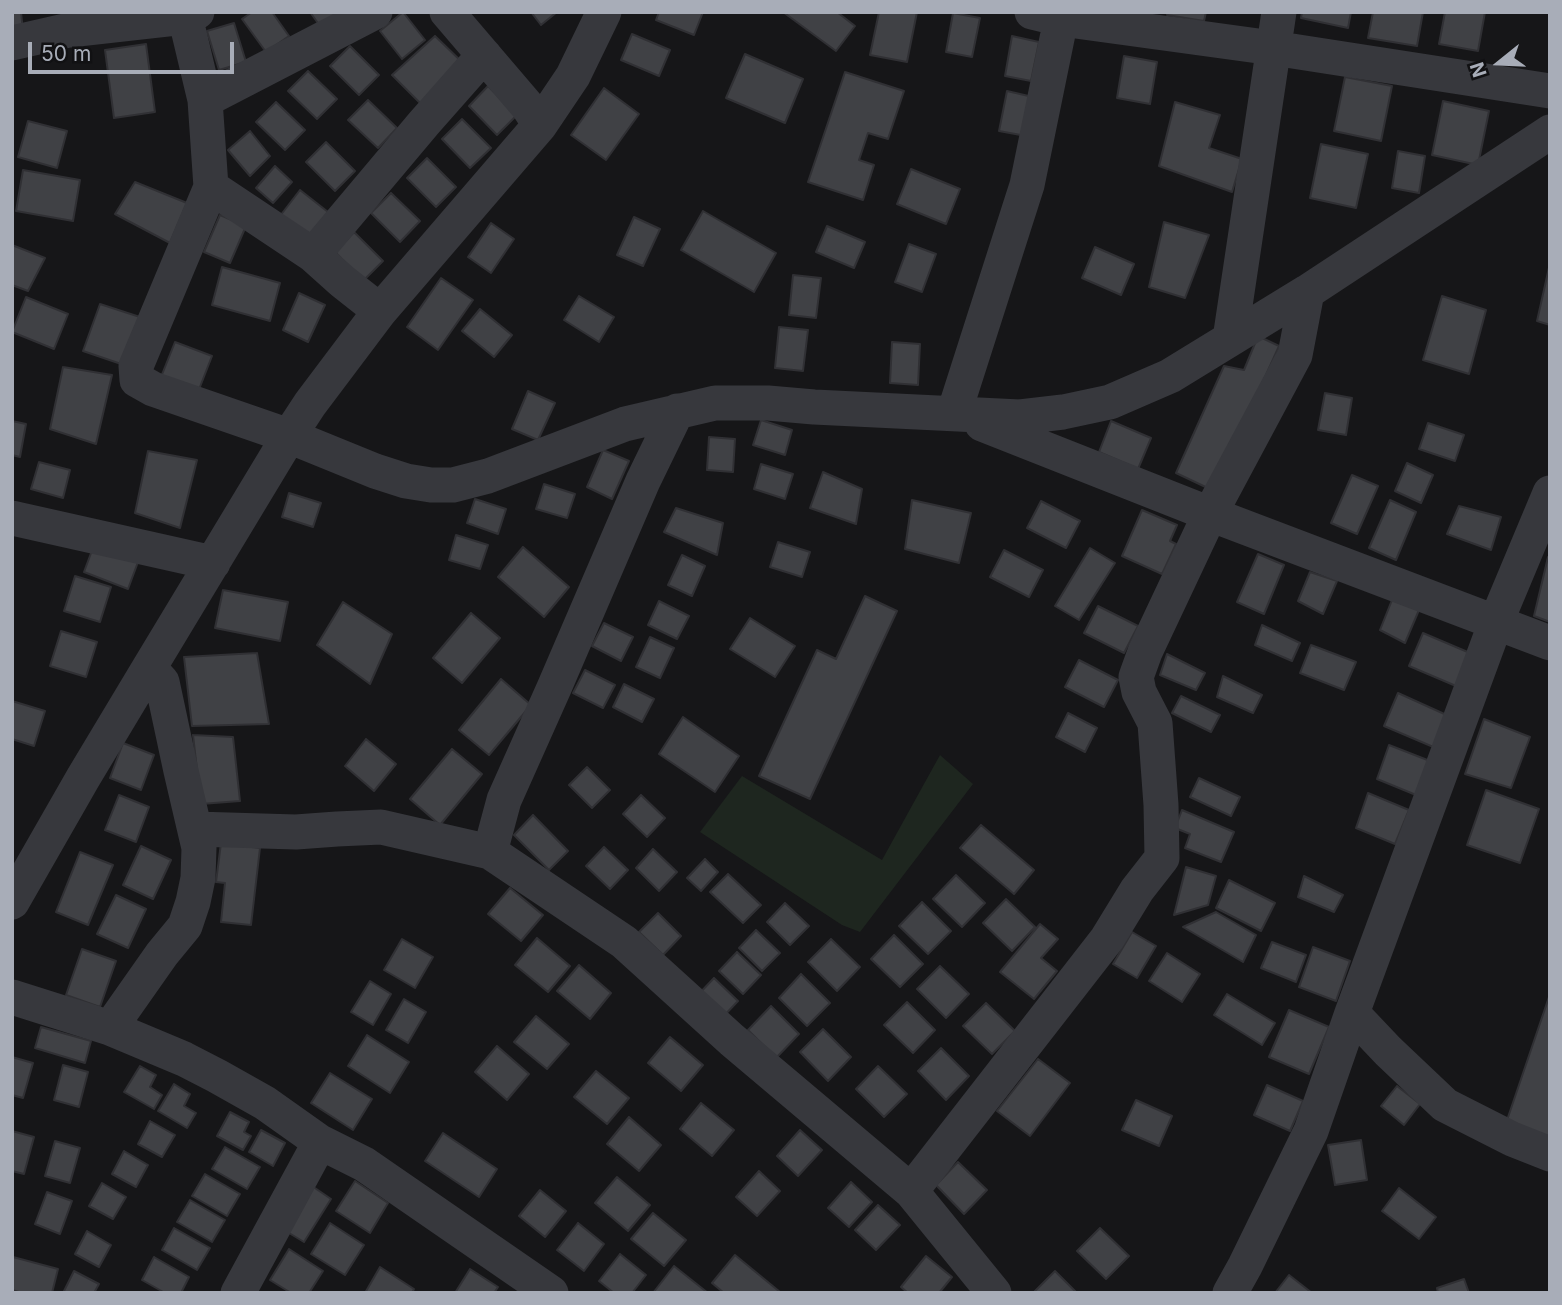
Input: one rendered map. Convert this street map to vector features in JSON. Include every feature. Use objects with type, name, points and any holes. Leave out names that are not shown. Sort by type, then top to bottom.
[{"type":"street","points":[[205,100],[375,12]]},
{"type":"street","points":[[447,12],[529,108],[540,125]]},
{"type":"street","points":[[12,902],[83,778],[310,404],[380,311],[540,125],[573,76],[604,12]]},
{"type":"street","points":[[1230,339],[1279,12]]},
{"type":"street","points":[[12,43],[69,30],[189,14],[205,100],[211,187],[136,366],[137,380],[153,389],[289,436],[375,471],[405,481],[431,485],[453,485],[488,476],[625,424],[715,403],[768,403],[1020,417],[1063,412],[1110,402],[1170,376],[1307,292],[1550,132]]},
{"type":"street","points":[[954,413],[1027,186],[1047,16],[1550,91]]},
{"type":"street","points":[[313,254],[484,55]]},
{"type":"street","points":[[211,187],[313,254],[380,311]]},
{"type":"street","points":[[911,1191],[1107,939],[1137,890],[1162,858],[1155,723],[1139,692],[1136,677],[1145,652],[1210,514],[1295,355],[1307,292]]},
{"type":"street","points":[[489,852],[504,800],[566,663],[643,481],[677,411]]},
{"type":"street","points":[[954,413],[1550,643]]},
{"type":"street","points":[[1230,1293],[1311,1131],[1496,622],[1550,493]]},
{"type":"street","points":[[12,518],[213,563]]},
{"type":"street","points":[[110,1028],[155,963],[185,926],[198,878],[199,848],[162,682],[149,668]]},
{"type":"street","points":[[195,829],[296,832],[381,827],[489,852],[624,942],[732,1040],[911,1191],[995,1293]]},
{"type":"street","points":[[12,997],[110,1028],[217,1076],[265,1103],[320,1142],[364,1164],[551,1293]]},
{"type":"street","points":[[1352,1013],[1445,1105],[1512,1139],[1550,1154]]},
{"type":"street","points":[[238,1293],[320,1142]]},
{"type":"shaded area","points":[[940,755],[973,784],[860,932],[842,925],[700,832],[742,776],[882,860]]},
{"type":"building","points":[[12,12],[21,12],[23,31],[12,32]]},
{"type":"building","points":[[252,12],[272,12],[289,36],[266,52],[242,19]]},
{"type":"building","points":[[310,12],[339,12],[320,26]]},
{"type":"building","points":[[403,12],[425,40],[402,59],[380,31]]},
{"type":"building","points":[[531,12],[557,12],[541,25]]},
{"type":"building","points":[[659,12],[703,12],[694,35],[656,20]]},
{"type":"building","points":[[783,12],[837,12],[855,26],[836,51]]},
{"type":"building","points":[[879,12],[917,12],[907,62],[870,55]]},
{"type":"building","points":[[1168,12],[1206,12],[1204,21],[1167,15]]},
{"type":"building","points":[[1302,12],[1351,12],[1348,28],[1301,18]]},
{"type":"building","points":[[1373,12],[1423,12],[1417,46],[1368,38]]},
{"type":"building","points":[[1445,12],[1485,12],[1478,51],[1439,44]]},
{"type":"building","points":[[953,13],[980,18],[972,57],[946,52]]},
{"type":"building","points":[[234,23],[246,62],[219,70],[207,31]]},
{"type":"building","points":[[632,34],[670,50],[659,76],[621,60]]},
{"type":"building","points":[[435,36],[464,64],[421,104],[392,75]]},
{"type":"building","points":[[1012,36],[1039,42],[1031,81],[1005,76]]},
{"type":"building","points":[[146,44],[155,112],[114,118],[105,50]]},
{"type":"building","points":[[350,46],[379,75],[359,95],[330,66]]},
{"type":"building","points":[[745,54],[803,79],[785,123],[726,98]]},
{"type":"building","points":[[1124,56],[1157,62],[1150,104],[1117,98]]},
{"type":"building","points":[[308,71],[337,99],[317,119],[288,91]]},
{"type":"building","points":[[845,72],[904,91],[888,139],[868,133],[859,160],[874,165],[863,200],[808,182]]},
{"type":"building","points":[[1345,77],[1392,86],[1381,141],[1334,131]]},
{"type":"building","points":[[488,86],[517,115],[497,135],[469,106]]},
{"type":"building","points":[[604,88],[639,114],[606,160],[571,135]]},
{"type":"building","points":[[1007,91],[1033,97],[1026,136],[999,131]]},
{"type":"building","points":[[368,100],[397,128],[378,148],[348,120]]},
{"type":"building","points":[[1443,101],[1489,111],[1478,165],[1432,155]]},
{"type":"building","points":[[276,102],[305,130],[285,150],[256,122]]},
{"type":"building","points":[[1175,102],[1220,115],[1209,148],[1242,159],[1232,192],[1159,166]]},
{"type":"building","points":[[462,119],[491,148],[470,168],[442,139]]},
{"type":"building","points":[[28,121],[67,131],[57,168],[18,157]]},
{"type":"building","points":[[250,131],[270,156],[250,176],[228,150]]},
{"type":"building","points":[[326,142],[355,171],[335,191],[306,162]]},
{"type":"building","points":[[1321,144],[1368,154],[1356,208],[1310,198]]},
{"type":"building","points":[[1398,151],[1425,156],[1419,193],[1392,188]]},
{"type":"building","points":[[427,158],[456,187],[436,207],[407,178]]},
{"type":"building","points":[[275,166],[292,182],[273,203],[256,188]]},
{"type":"building","points":[[911,169],[960,189],[946,224],[897,204]]},
{"type":"building","points":[[23,170],[80,180],[73,221],[16,211]]},
{"type":"building","points":[[135,182],[187,203],[170,243],[115,214]]},
{"type":"building","points":[[300,190],[328,212],[308,238],[280,216]]},
{"type":"building","points":[[391,193],[420,221],[400,242],[371,213]]},
{"type":"building","points":[[703,211],[776,253],[754,292],[681,250]]},
{"type":"building","points":[[220,215],[246,226],[230,263],[204,252]]},
{"type":"building","points":[[634,217],[660,229],[643,266],[617,255]]},
{"type":"building","points":[[1164,222],[1209,235],[1185,298],[1149,287]]},
{"type":"building","points":[[491,223],[514,239],[491,273],[468,257]]},
{"type":"building","points":[[827,226],[865,242],[854,268],[816,252]]},
{"type":"building","points":[[354,232],[383,261],[363,281],[335,252]]},
{"type":"building","points":[[909,244],[936,254],[922,292],[895,282]]},
{"type":"building","points":[[12,245],[45,258],[28,291],[12,285]]},
{"type":"building","points":[[1095,247],[1134,264],[1121,295],[1082,278]]},
{"type":"building","points":[[1550,263],[1550,325],[1537,321]]},
{"type":"building","points":[[222,267],[280,283],[270,321],[212,305]]},
{"type":"building","points":[[793,275],[821,278],[816,318],[789,315]]},
{"type":"building","points":[[441,278],[473,300],[438,350],[407,327]]},
{"type":"building","points":[[299,293],[325,305],[308,342],[283,330]]},
{"type":"building","points":[[579,296],[614,317],[599,342],[564,320]]},
{"type":"building","points":[[1442,296],[1486,310],[1469,374],[1423,360]]},
{"type":"building","points":[[26,297],[68,314],[54,349],[12,332]]},
{"type":"building","points":[[100,304],[143,318],[127,366],[83,351]]},
{"type":"building","points":[[480,309],[512,335],[494,357],[462,331]]},
{"type":"building","points":[[779,327],[808,330],[803,371],[775,368]]},
{"type":"building","points":[[1258,336],[1279,346],[1214,491],[1176,473],[1224,366],[1244,370]]},
{"type":"building","points":[[175,342],[212,356],[198,392],[161,377]]},
{"type":"building","points":[[892,342],[920,344],[918,385],[890,383]]},
{"type":"building","points":[[63,367],[112,375],[96,444],[50,429]]},
{"type":"building","points":[[528,391],[555,403],[538,440],[512,429]]},
{"type":"building","points":[[1325,393],[1352,398],[1346,435],[1318,430]]},
{"type":"building","points":[[761,420],[792,430],[785,455],[753,445]]},
{"type":"building","points":[[12,421],[26,424],[20,457],[12,455]]},
{"type":"building","points":[[1111,421],[1151,438],[1138,469],[1099,452]]},
{"type":"building","points":[[1428,423],[1464,435],[1455,461],[1419,449]]},
{"type":"building","points":[[709,437],[735,439],[733,472],[707,470]]},
{"type":"building","points":[[603,450],[629,461],[612,499],[587,487]]},
{"type":"building","points":[[148,451],[197,460],[180,528],[135,513]]},
{"type":"building","points":[[39,462],[70,470],[63,498],[31,489]]},
{"type":"building","points":[[1407,463],[1433,475],[1421,503],[1395,491]]},
{"type":"building","points":[[761,464],[793,474],[785,499],[754,489]]},
{"type":"building","points":[[823,472],[862,489],[856,524],[810,508]]},
{"type":"building","points":[[1352,475],[1378,486],[1357,534],[1331,523]]},
{"type":"building","points":[[544,484],[575,494],[567,518],[536,509]]},
{"type":"building","points":[[289,493],[321,503],[313,527],[282,517]]},
{"type":"building","points":[[475,499],[506,509],[498,534],[467,523]]},
{"type":"building","points":[[912,500],[971,513],[959,563],[905,549]]},
{"type":"building","points":[[1390,500],[1416,512],[1396,560],[1369,548]]},
{"type":"building","points":[[1041,501],[1080,521],[1066,548],[1027,528]]},
{"type":"building","points":[[1459,506],[1501,517],[1491,550],[1447,534]]},
{"type":"building","points":[[676,508],[723,523],[717,555],[664,532]]},
{"type":"building","points":[[1142,510],[1177,525],[1170,541],[1176,544],[1162,574],[1122,556]]},
{"type":"building","points":[[456,535],[488,545],[480,569],[449,560]]},
{"type":"building","points":[[778,542],[810,552],[802,577],[770,567]]},
{"type":"building","points":[[94,545],[138,562],[128,589],[84,572]]},
{"type":"building","points":[[523,547],[569,587],[544,617],[498,577]]},
{"type":"building","points":[[1090,548],[1115,563],[1079,620],[1055,606]]},
{"type":"building","points":[[1004,550],[1043,570],[1029,597],[990,577]]},
{"type":"building","points":[[1258,554],[1284,565],[1264,614],[1237,602]]},
{"type":"building","points":[[682,555],[705,566],[692,596],[668,585]]},
{"type":"building","points":[[1548,557],[1550,558],[1550,622],[1534,616]]},
{"type":"building","points":[[1310,572],[1337,581],[1323,614],[1298,601]]},
{"type":"building","points":[[75,576],[111,587],[100,622],[64,611]]},
{"type":"building","points":[[223,590],[288,602],[280,641],[215,628]]},
{"type":"building","points":[[865,596],[897,611],[810,799],[759,776],[817,650],[836,659]]},
{"type":"building","points":[[1392,600],[1419,610],[1405,643],[1380,630]]},
{"type":"building","points":[[659,601],[689,616],[677,639],[648,625]]},
{"type":"building","points":[[343,602],[392,634],[370,684],[317,645]]},
{"type":"building","points":[[1098,606],[1138,626],[1124,653],[1084,633]]},
{"type":"building","points":[[471,613],[500,638],[462,683],[433,658]]},
{"type":"building","points":[[750,618],[795,646],[775,677],[730,649]]},
{"type":"building","points":[[604,623],[633,637],[621,661],[592,646]]},
{"type":"building","points":[[1262,625],[1300,643],[1292,661],[1255,645]]},
{"type":"building","points":[[61,631],[97,642],[86,677],[50,666]]},
{"type":"building","points":[[1423,633],[1477,656],[1463,689],[1409,666]]},
{"type":"building","points":[[650,637],[674,648],[660,678],[636,667]]},
{"type":"building","points":[[1311,645],[1356,662],[1344,690],[1300,673]]},
{"type":"building","points":[[257,653],[269,724],[192,726],[184,657]]},
{"type":"building","points":[[1167,654],[1205,673],[1196,690],[1160,675]]},
{"type":"building","points":[[1079,660],[1118,680],[1104,707],[1065,687]]},
{"type":"building","points":[[585,670],[615,685],[603,708],[573,693]]},
{"type":"building","points":[[1223,676],[1262,695],[1253,713],[1217,697]]},
{"type":"building","points":[[501,679],[531,705],[489,755],[459,730]]},
{"type":"building","points":[[624,684],[654,699],[642,722],[613,707]]},
{"type":"building","points":[[1398,693],[1451,717],[1438,749],[1384,726]]},
{"type":"building","points":[[1181,696],[1220,715],[1211,732],[1172,713]]},
{"type":"building","points":[[12,701],[45,711],[34,746],[12,739]]},
{"type":"building","points":[[1068,713],[1097,728],[1085,752],[1056,737]]},
{"type":"building","points":[[683,717],[739,756],[715,792],[659,754]]},
{"type":"building","points":[[1484,719],[1530,737],[1511,788],[1465,774]]},
{"type":"building","points":[[193,735],[233,737],[240,801],[201,804]]},
{"type":"building","points":[[366,739],[396,764],[374,791],[345,766]]},
{"type":"building","points":[[123,743],[154,755],[141,790],[110,778]]},
{"type":"building","points":[[1389,745],[1430,761],[1416,795],[1377,779]]},
{"type":"building","points":[[452,749],[482,774],[440,825],[410,799]]},
{"type":"building","points":[[587,767],[610,790],[592,808],[569,785]]},
{"type":"building","points":[[1199,778],[1240,797],[1231,816],[1190,797]]},
{"type":"building","points":[[1486,790],[1539,809],[1520,863],[1467,845]]},
{"type":"building","points":[[1368,793],[1409,810],[1395,844],[1356,828]]},
{"type":"building","points":[[119,795],[149,807],[136,842],[105,830]]},
{"type":"building","points":[[641,795],[665,818],[647,837],[623,814]]},
{"type":"building","points":[[1182,810],[1234,832],[1221,862],[1185,848],[1190,834],[1175,828]]},
{"type":"building","points":[[533,815],[568,851],[549,870],[514,835]]},
{"type":"building","points":[[981,825],[1034,870],[1014,894],[960,848]]},
{"type":"building","points":[[221,843],[260,848],[251,925],[221,922],[225,883],[216,882]]},
{"type":"building","points":[[141,846],[171,860],[153,899],[123,885]]},
{"type":"building","points":[[604,847],[628,870],[610,889],[586,866]]},
{"type":"building","points":[[653,849],[677,872],[659,891],[636,868]]},
{"type":"building","points":[[80,852],[113,865],[88,925],[56,912]]},
{"type":"building","points":[[705,859],[718,872],[701,891],[687,878]]},
{"type":"building","points":[[1186,867],[1216,876],[1208,905],[1174,915]]},
{"type":"building","points":[[728,874],[761,905],[743,923],[710,892]]},
{"type":"building","points":[[956,875],[985,903],[962,927],[933,899]]},
{"type":"building","points":[[1304,876],[1343,895],[1334,912],[1298,897]]},
{"type":"building","points":[[1229,880],[1275,903],[1261,931],[1216,908]]},
{"type":"building","points":[[510,888],[543,915],[521,941],[488,914]]},
{"type":"building","points":[[116,895],[146,909],[128,948],[97,934]]},
{"type":"building","points":[[1006,899],[1035,927],[1012,951],[983,923]]},
{"type":"building","points":[[922,902],[951,931],[928,954],[899,926]]},
{"type":"building","points":[[785,903],[809,926],[790,945],[767,922]]},
{"type":"building","points":[[1216,912],[1256,935],[1243,962],[1183,927]]},
{"type":"building","points":[[658,913],[681,936],[663,955],[639,932]]},
{"type":"building","points":[[1040,924],[1058,939],[1041,958],[1057,971],[1034,999],[1000,972]]},
{"type":"building","points":[[756,930],[780,953],[762,971],[739,948]]},
{"type":"building","points":[[1132,932],[1156,946],[1137,978],[1113,964]]},
{"type":"building","points":[[894,935],[923,964],[900,987],[871,959]]},
{"type":"building","points":[[537,938],[570,966],[548,992],[515,965]]},
{"type":"building","points":[[402,939],[433,957],[415,988],[384,970]]},
{"type":"building","points":[[831,939],[860,967],[837,991],[808,962]]},
{"type":"building","points":[[1272,942],[1306,955],[1296,982],[1261,968]]},
{"type":"building","points":[[1313,947],[1350,961],[1336,1001],[1299,987]]},
{"type":"building","points":[[82,949],[116,961],[100,1007],[66,995]]},
{"type":"building","points":[[737,952],[761,975],[743,994],[719,971]]},
{"type":"building","points":[[1167,953],[1200,974],[1182,1002],[1149,981]]},
{"type":"building","points":[[579,965],[611,993],[590,1019],[557,991]]},
{"type":"building","points":[[940,966],[969,994],[946,1018],[917,989]]},
{"type":"building","points":[[801,974],[830,1003],[807,1026],[779,998]]},
{"type":"building","points":[[714,978],[738,1001],[720,1020],[696,997]]},
{"type":"building","points":[[370,981],[391,994],[373,1025],[351,1012]]},
{"type":"building","points":[[1227,994],[1275,1023],[1262,1045],[1214,1015]]},
{"type":"building","points":[[1550,994],[1550,1145],[1504,1129]]},
{"type":"building","points":[[404,999],[426,1012],[408,1043],[386,1030]]},
{"type":"building","points":[[907,1002],[935,1030],[913,1053],[884,1025]]},
{"type":"building","points":[[986,1003],[1015,1031],[992,1054],[963,1026]]},
{"type":"building","points":[[771,1006],[799,1034],[776,1058],[748,1030]]},
{"type":"building","points":[[1289,1010],[1329,1027],[1309,1074],[1269,1057]]},
{"type":"building","points":[[536,1016],[569,1044],[547,1069],[514,1042]]},
{"type":"building","points":[[41,1027],[91,1041],[85,1063],[35,1048]]},
{"type":"building","points":[[823,1029],[851,1057],[828,1081],[800,1052]]},
{"type":"building","points":[[367,1035],[409,1062],[390,1093],[348,1066]]},
{"type":"building","points":[[670,1037],[703,1065],[681,1091],[648,1063]]},
{"type":"building","points":[[497,1046],[529,1074],[507,1100],[475,1072]]},
{"type":"building","points":[[941,1048],[969,1076],[946,1100],[918,1071]]},
{"type":"building","points":[[12,1057],[33,1063],[23,1098],[12,1095]]},
{"type":"building","points":[[1038,1059],[1070,1083],[1030,1136],[997,1111]]},
{"type":"building","points":[[63,1065],[88,1072],[79,1107],[54,1100]]},
{"type":"building","points":[[140,1066],[156,1075],[150,1087],[162,1095],[154,1109],[124,1092]]},
{"type":"building","points":[[878,1066],[907,1094],[884,1117],[856,1089]]},
{"type":"building","points":[[596,1071],[629,1098],[607,1124],[574,1097]]},
{"type":"building","points":[[330,1073],[372,1099],[353,1130],[311,1103]]},
{"type":"building","points":[[174,1084],[190,1094],[184,1106],[196,1113],[187,1128],[158,1111]]},
{"type":"building","points":[[1267,1085],[1303,1101],[1290,1131],[1254,1115]]},
{"type":"building","points":[[1397,1086],[1420,1104],[1404,1125],[1381,1106]]},
{"type":"building","points":[[1136,1100],[1172,1116],[1159,1146],[1122,1130]]},
{"type":"building","points":[[701,1103],[734,1130],[712,1156],[680,1129]]},
{"type":"building","points":[[230,1112],[249,1122],[244,1132],[251,1136],[243,1150],[217,1136]]},
{"type":"building","points":[[629,1117],[661,1145],[639,1171],[607,1144]]},
{"type":"building","points":[[150,1121],[175,1135],[162,1157],[138,1144]]},
{"type":"building","points":[[261,1130],[285,1143],[273,1166],[249,1152]]},
{"type":"building","points":[[800,1130],[822,1150],[798,1176],[777,1156]]},
{"type":"building","points":[[12,1131],[34,1137],[24,1174],[12,1171]]},
{"type":"building","points":[[443,1133],[497,1169],[479,1197],[425,1161]]},
{"type":"building","points":[[1361,1140],[1367,1180],[1335,1185],[1328,1145]]},
{"type":"building","points":[[55,1141],[80,1148],[70,1183],[45,1176]]},
{"type":"building","points":[[225,1147],[260,1167],[247,1189],[212,1169]]},
{"type":"building","points":[[124,1151],[148,1165],[136,1187],[112,1174]]},
{"type":"building","points":[[958,1162],[987,1190],[964,1214],[936,1185]]},
{"type":"building","points":[[759,1171],[780,1191],[757,1216],[736,1197]]},
{"type":"building","points":[[205,1174],[240,1194],[227,1216],[192,1196]]},
{"type":"building","points":[[617,1177],[650,1205],[628,1231],[595,1203]]},
{"type":"building","points":[[355,1181],[388,1203],[370,1233],[336,1211]]},
{"type":"building","points":[[851,1182],[872,1202],[849,1227],[828,1208]]},
{"type":"building","points":[[102,1183],[126,1197],[113,1219],[89,1206]]},
{"type":"building","points":[[312,1186],[331,1199],[304,1242],[284,1230]]},
{"type":"building","points":[[1399,1188],[1436,1217],[1419,1239],[1382,1211]]},
{"type":"building","points":[[540,1190],[566,1211],[545,1237],[519,1216]]},
{"type":"building","points":[[47,1192],[72,1201],[60,1234],[35,1224]]},
{"type":"building","points":[[190,1200],[225,1220],[212,1242],[177,1222]]},
{"type":"building","points":[[878,1205],[900,1225],[876,1250],[855,1230]]},
{"type":"building","points":[[653,1213],[686,1240],[664,1266],[631,1239]]},
{"type":"building","points":[[330,1223],[364,1245],[345,1275],[311,1254]]},
{"type":"building","points":[[578,1223],[604,1244],[584,1271],[557,1250]]},
{"type":"building","points":[[174,1228],[210,1248],[197,1270],[162,1250]]},
{"type":"building","points":[[1100,1228],[1129,1256],[1106,1279],[1077,1251]]},
{"type":"building","points":[[87,1231],[111,1245],[99,1267],[75,1254]]},
{"type":"building","points":[[289,1249],[323,1271],[309,1293],[291,1293],[270,1280]]},
{"type":"building","points":[[620,1254],[646,1275],[632,1293],[614,1293],[599,1281]]},
{"type":"building","points":[[735,1255],[780,1292],[724,1293],[712,1283]]},
{"type":"building","points":[[926,1256],[952,1277],[939,1293],[908,1293],[901,1287]]},
{"type":"building","points":[[13,1257],[58,1269],[52,1293],[22,1293],[12,1290]]},
{"type":"building","points":[[154,1257],[189,1277],[181,1293],[165,1293],[142,1280]]},
{"type":"building","points":[[674,1266],[708,1293],[653,1293]]},
{"type":"building","points":[[380,1267],[414,1289],[412,1293],[365,1293]]},
{"type":"building","points":[[470,1269],[498,1287],[494,1293],[455,1293]]},
{"type":"building","points":[[74,1271],[99,1284],[94,1293],[63,1293]]},
{"type":"building","points":[[1055,1271],[1077,1293],[1033,1293]]},
{"type":"building","points":[[1289,1275],[1312,1293],[1275,1293]]},
{"type":"building","points":[[1464,1279],[1469,1293],[1438,1293],[1437,1288]]}]
